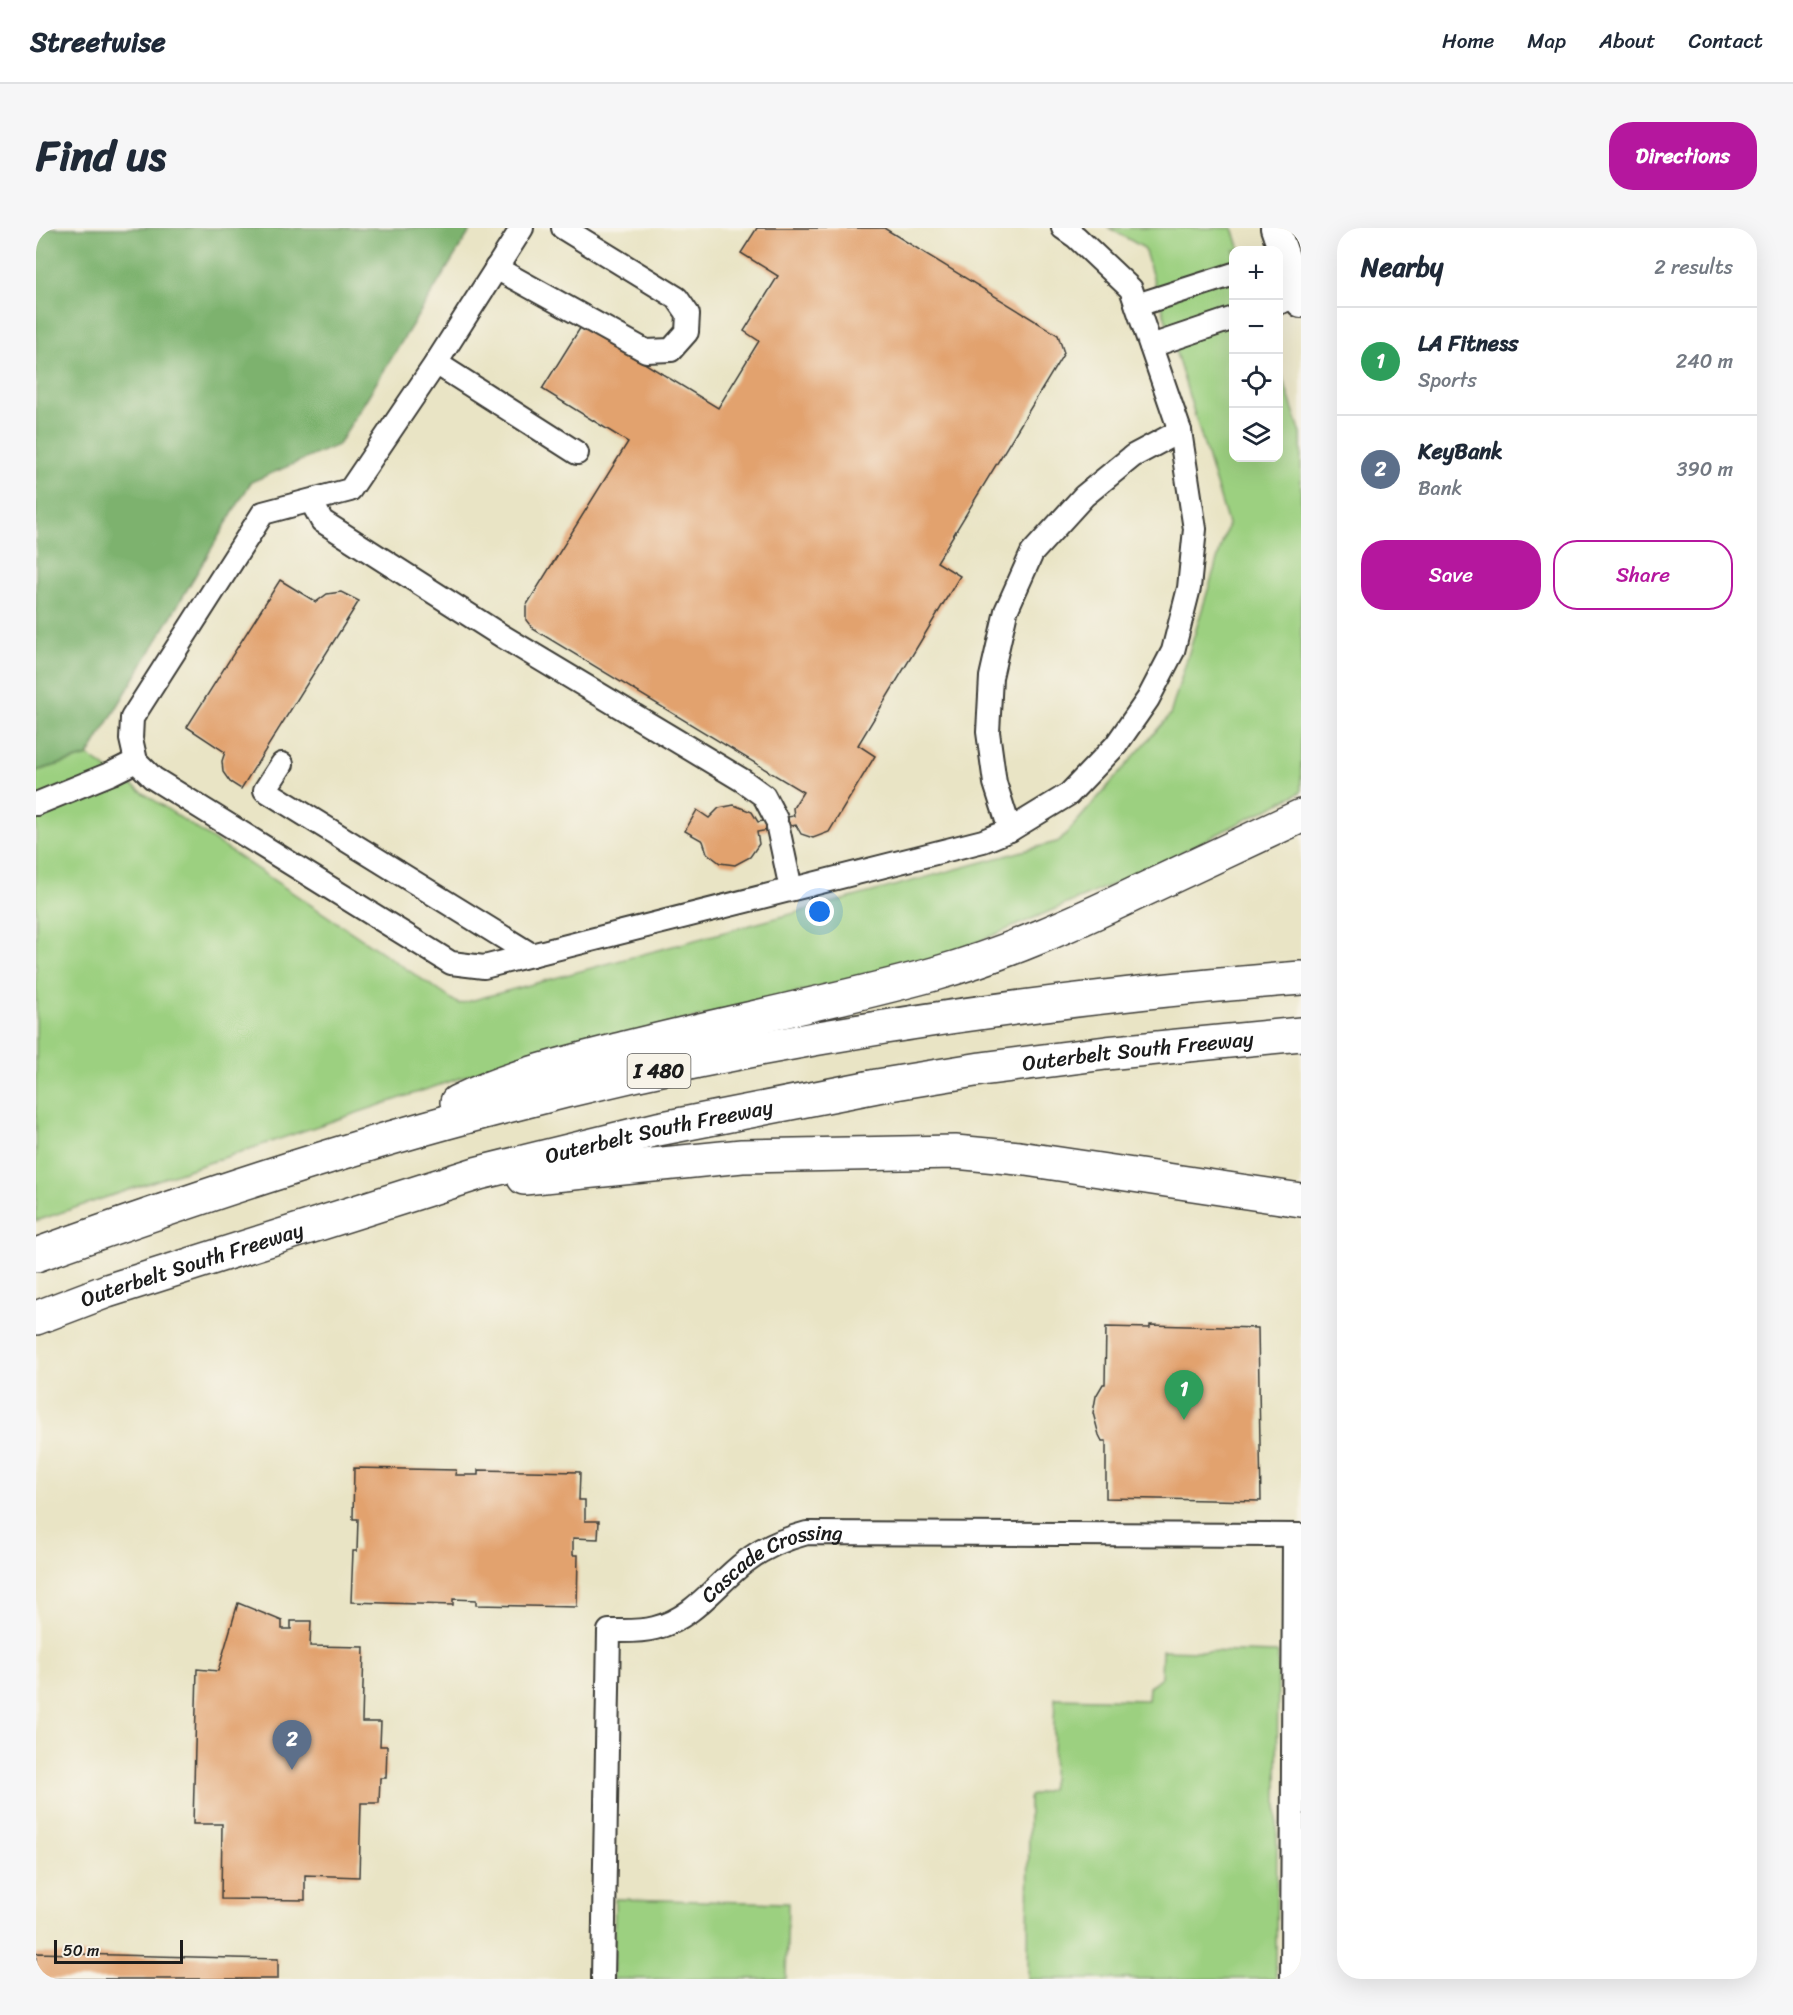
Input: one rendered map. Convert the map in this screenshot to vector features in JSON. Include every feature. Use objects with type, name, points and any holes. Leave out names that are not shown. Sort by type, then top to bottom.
[{"type":"highway","points":[[375,1142],[472,1095],[548,1068],[883,987],[937,973],[1004,951],[1065,927],[1301,816]]},
{"type":"highway","name":"I 480","points":[[36,1255],[189,1201],[375,1142],[607,1082],[844,1033],[970,1013],[1100,996],[1301,978]]},
{"type":"highway","name":"Outerbelt South Freeway","points":[[36,1318],[107,1291],[479,1173],[658,1129],[877,1086],[981,1069],[1106,1053],[1301,1034]]},
{"type":"highway","points":[[479,1173],[493,1177],[529,1179],[742,1156],[955,1152],[1018,1158],[1301,1200]]},
{"type":"main road","points":[[1275,228],[1279,246]]},
{"type":"main road","points":[[1283,264],[1293,301]]},
{"type":"lane","points":[[522,228],[351,490],[263,513],[132,718],[131,739],[136,761],[153,778],[451,963],[484,967],[983,841],[1010,830],[1069,794],[1116,745],[1149,699],[1173,651],[1189,588],[1195,529],[1180,431],[1131,288],[1076,237],[1063,228]]},
{"type":"lane","points":[[496,268],[646,351],[671,350],[687,332],[688,314],[677,298],[564,228]]},
{"type":"lane","points":[[1137,305],[1229,275]]},
{"type":"lane","points":[[1151,346],[1229,319]]},
{"type":"lane","points":[[436,363],[577,453]]},
{"type":"lane","points":[[1010,830],[995,783],[988,732],[991,677],[1006,611],[1032,553],[1084,496],[1133,456],[1180,431]]},
{"type":"lane","points":[[311,501],[322,522],[502,636],[742,780],[764,796],[777,824],[791,889]]},
{"type":"lane","points":[[36,804],[136,761]]},
{"type":"lane","points":[[282,764],[265,790],[532,955]]},
{"type":"lane","name":"Cascade Crossing","points":[[603,1979],[609,1631],[657,1628],[680,1618],[699,1605],[743,1563],[768,1546],[807,1533],[1298,1535],[1297,1950],[1292,1979]]},
{"type":"green space","points":[[36,228],[472,228],[338,445],[251,482],[88,756],[36,771]]},
{"type":"green space","points":[[1109,228],[1233,228],[1239,246],[1229,246],[1229,462],[1283,462],[1283,378],[1301,434],[1301,792],[1144,871],[940,958],[484,1070],[36,1221],[36,771],[88,756],[459,1004],[1060,841],[1170,715],[1228,524],[1144,248]]},
{"type":"green space","points":[[1162,1650],[1278,1653],[1276,1979],[1028,1979],[1029,1796],[1050,1789],[1055,1698],[1148,1700],[1149,1687],[1161,1677]]},
{"type":"green space","points":[[615,1899],[788,1903],[786,1979],[613,1979]]},
{"type":"building","points":[[757,228],[884,228],[1058,335],[1064,353],[937,562],[960,576],[858,745],[875,756],[829,832],[813,838],[801,834],[796,825],[757,832],[759,844],[750,857],[735,865],[720,863],[707,853],[703,841],[685,831],[697,810],[709,818],[719,808],[734,805],[752,812],[758,822],[794,816],[793,808],[803,792],[533,629],[526,620],[526,606],[628,442],[542,389],[582,325],[718,408],[759,341],[744,331],[778,276],[741,253]]},
{"type":"building","points":[[280,580],[316,602],[327,594],[341,592],[359,601],[241,789],[230,782],[223,772],[222,761],[225,752],[187,727]]},
{"type":"building","points":[[1150,1325],[1258,1328],[1261,1501],[1106,1498],[1106,1441],[1102,1441],[1099,1435],[1093,1413],[1096,1396],[1105,1384],[1106,1327],[1150,1328]]},
{"type":"building","points":[[354,1468],[456,1470],[455,1475],[478,1475],[478,1470],[580,1472],[579,1500],[585,1500],[585,1521],[599,1521],[598,1539],[573,1538],[573,1555],[578,1555],[577,1607],[476,1605],[476,1600],[453,1599],[453,1605],[351,1602],[353,1551],[357,1551],[358,1519],[353,1519]]},
{"type":"building","points":[[238,1603],[282,1621],[282,1629],[291,1629],[291,1621],[311,1621],[310,1646],[364,1647],[362,1722],[381,1722],[380,1746],[387,1746],[386,1778],[380,1778],[379,1803],[361,1803],[359,1877],[305,1875],[305,1900],[221,1899],[222,1824],[193,1824],[197,1669],[218,1671]]},
{"type":"building","points":[[36,1953],[278,1959],[278,1979],[36,1979]]},
{"type":"place","name":"LA Fitness","points":[[1184,1420]]},
{"type":"place","name":"KeyBank","points":[[292,1770]]}]
